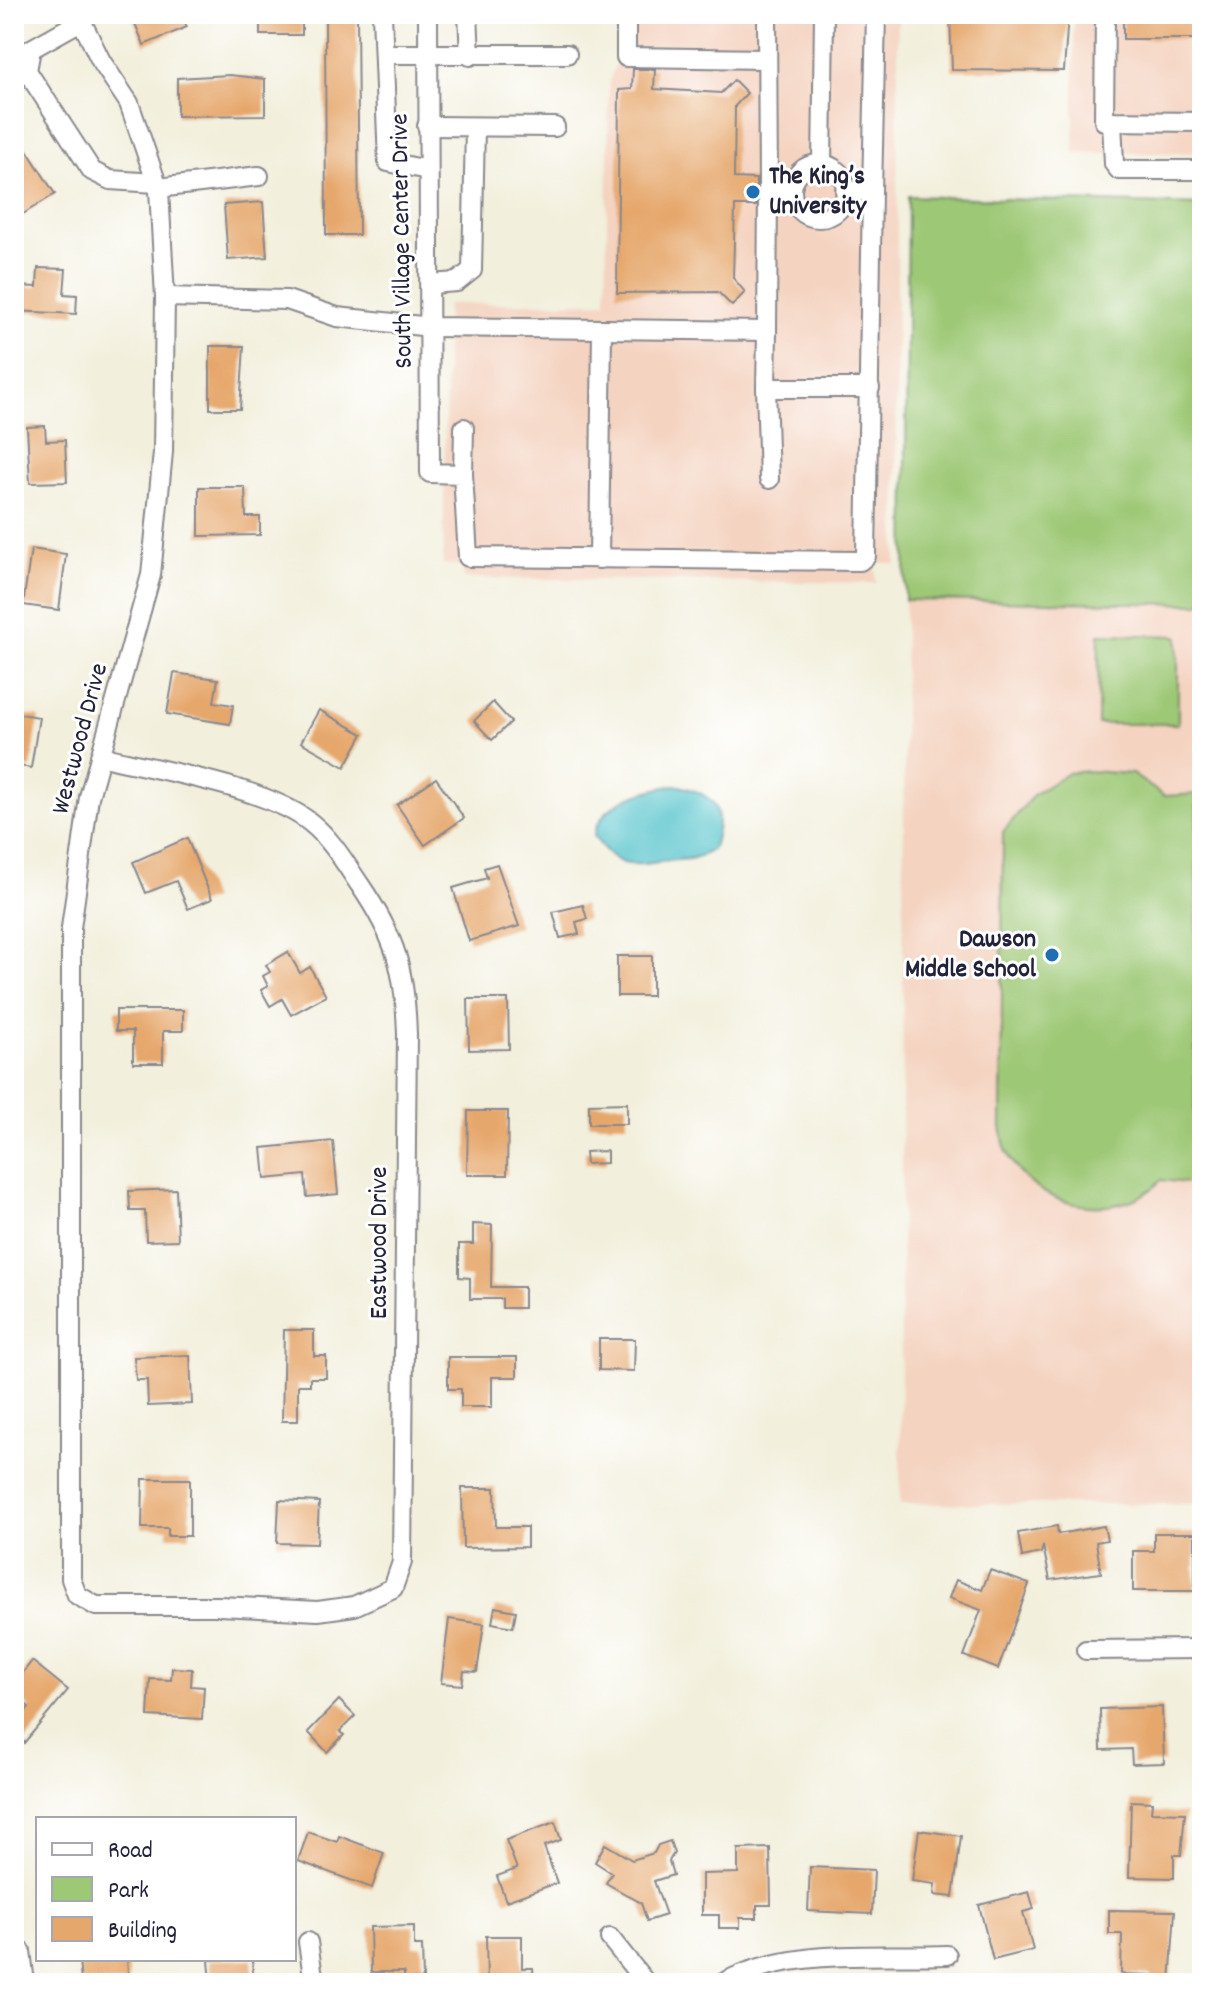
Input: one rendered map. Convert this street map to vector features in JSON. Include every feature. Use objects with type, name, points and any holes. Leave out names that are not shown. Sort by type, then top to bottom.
[{"type":"street","points":[[382,14],[388,162],[428,170]]},
{"type":"street","name":"South Village Center Drive","points":[[428,14],[430,473],[463,474]]},
{"type":"street","points":[[468,14],[470,56]]},
{"type":"street","points":[[626,14],[626,57],[767,59]]},
{"type":"street","points":[[767,14],[766,388],[769,479]]},
{"type":"street","points":[[822,165],[824,14]]},
{"type":"street","points":[[464,428],[463,474],[468,557],[860,561],[868,550],[876,14]]},
{"type":"street","points":[[1105,14],[1104,121],[1202,122]]},
{"type":"street","points":[[79,18],[31,49],[27,71],[92,171],[110,180],[157,185],[259,176]]},
{"type":"street","name":"Westwood Drive","points":[[77,1595],[69,1562],[71,928],[83,830],[100,756],[151,575],[163,452],[165,297],[157,185],[129,103],[79,18]]},
{"type":"street","points":[[384,54],[567,54]]},
{"type":"street","points":[[1112,121],[1114,164],[1119,170],[1202,170]]},
{"type":"street","points":[[427,126],[555,127]]},
{"type":"street","points":[[431,284],[457,282],[472,270],[475,128]]},
{"type":"street","points":[[822,165],[838,172],[845,191],[835,212],[819,218],[796,206],[792,189],[794,181],[805,168],[822,165]]},
{"type":"street","points":[[768,190],[792,189]]},
{"type":"street","points":[[845,191],[872,192]]},
{"type":"street","points":[[165,297],[287,300],[337,317],[431,327],[767,331]]},
{"type":"street","points":[[599,559],[602,330]]},
{"type":"street","points":[[766,388],[870,388]]},
{"type":"street","name":"Eastwood Drive","points":[[77,1595],[96,1606],[219,1606],[318,1611],[354,1606],[378,1597],[393,1588],[402,1562],[406,1442],[406,985],[399,956],[384,920],[329,839],[309,821],[281,806],[228,788],[100,756]]},
{"type":"street","points":[[1086,1650],[1202,1649]]},
{"type":"street","points":[[610,1938],[646,1983]]},
{"type":"street","points":[[308,1942],[314,1983]]},
{"type":"street","points":[[21,1951],[25,1983]]},
{"type":"street","points":[[723,1983],[766,1966],[813,1959],[947,1955]]},
{"type":"shaded area","name":"The King’s University","points":[[621,14],[898,14],[896,564],[875,562],[876,583],[464,578],[463,565],[443,564],[447,304],[606,302],[609,82],[622,48]]},
{"type":"shaded area","points":[[1074,14],[1202,14],[1202,153],[1074,153]]},
{"type":"shaded area","name":"Dawson Middle School","points":[[905,600],[1202,604],[1202,1504],[900,1504]]},
{"type":"green space","points":[[908,196],[1202,205],[1202,604],[905,600]]},
{"type":"green space","points":[[1099,634],[1178,636],[1178,724],[1098,724]]},
{"type":"green space","points":[[1068,773],[1132,774],[1164,796],[1197,794],[1194,1184],[1161,1180],[1144,1194],[1123,1203],[1101,1206],[1078,1205],[1055,1198],[1035,1187],[1019,1171],[1007,1152],[1001,1127],[1003,832],[1034,794]]},
{"type":"water","points":[[675,785],[700,793],[714,806],[718,824],[712,850],[692,858],[637,865],[614,859],[594,836],[605,814],[638,794]]},
{"type":"building","points":[[131,14],[181,14],[187,27],[144,45]]},
{"type":"building","points":[[260,14],[302,14],[302,35],[260,35]]},
{"type":"building","points":[[325,14],[357,14],[359,235],[326,235]]},
{"type":"building","points":[[950,14],[1068,14],[1064,71],[952,70]]},
{"type":"building","points":[[1127,14],[1202,14],[1202,39],[1123,39],[1123,18]]},
{"type":"building","points":[[633,69],[655,69],[654,89],[721,93],[734,80],[747,93],[735,106],[734,178],[756,179],[756,206],[735,206],[733,278],[745,292],[732,306],[718,292],[617,293],[619,90],[632,89]]},
{"type":"building","points":[[230,75],[265,79],[265,115],[177,116],[177,78]]},
{"type":"building","points":[[14,130],[55,194],[23,214],[14,200]]},
{"type":"building","points":[[263,202],[267,257],[228,260],[224,205]]},
{"type":"building","points":[[38,268],[66,269],[64,294],[77,295],[76,314],[14,311],[14,286],[37,287]]},
{"type":"building","points":[[210,346],[244,346],[240,409],[210,409]]},
{"type":"building","points":[[45,426],[46,441],[65,440],[67,482],[30,483],[27,427]]},
{"type":"building","points":[[199,487],[245,487],[246,517],[260,517],[260,535],[199,536]]},
{"type":"building","points":[[31,549],[66,554],[59,610],[23,605]]},
{"type":"building","points":[[174,673],[218,679],[214,702],[233,705],[230,724],[167,714]]},
{"type":"building","points":[[493,702],[511,722],[492,740],[474,721]]},
{"type":"building","points":[[319,710],[363,734],[345,767],[301,742]]},
{"type":"building","points":[[14,713],[39,717],[31,768],[14,765]]},
{"type":"building","points":[[436,778],[464,818],[425,845],[397,805]]},
{"type":"building","points":[[187,838],[212,899],[188,909],[176,881],[146,893],[133,862]]},
{"type":"building","points":[[497,864],[519,926],[469,941],[453,888],[487,878],[484,868]]},
{"type":"building","points":[[583,905],[587,919],[576,922],[579,934],[560,938],[553,912]]},
{"type":"building","points":[[288,952],[300,973],[310,967],[326,996],[291,1015],[282,999],[270,1006],[261,990],[268,986],[263,976],[270,972],[266,965]]},
{"type":"building","points":[[617,956],[652,956],[652,996],[617,996]]},
{"type":"building","points":[[468,999],[508,999],[509,1049],[469,1050]]},
{"type":"building","points":[[116,1010],[183,1010],[183,1031],[163,1031],[163,1063],[133,1063],[133,1031],[116,1031]]},
{"type":"building","points":[[627,1103],[627,1124],[589,1124],[589,1104]]},
{"type":"building","points":[[468,1111],[508,1111],[507,1175],[467,1175]]},
{"type":"building","points":[[333,1141],[338,1194],[307,1197],[305,1175],[265,1179],[262,1148]]},
{"type":"building","points":[[607,1151],[607,1163],[586,1164],[585,1152]]},
{"type":"building","points":[[176,1189],[178,1240],[146,1241],[145,1211],[130,1211],[129,1191]]},
{"type":"building","points":[[473,1224],[492,1225],[491,1287],[524,1287],[524,1308],[502,1308],[502,1299],[470,1299],[470,1278],[459,1277],[459,1244],[473,1244]]},
{"type":"building","points":[[284,1330],[314,1330],[314,1356],[326,1356],[326,1378],[310,1378],[310,1385],[298,1385],[298,1421],[282,1421]]},
{"type":"building","points":[[599,1339],[635,1339],[634,1371],[599,1370]]},
{"type":"building","points":[[190,1355],[192,1404],[148,1406],[147,1380],[136,1380],[134,1357]]},
{"type":"building","points":[[448,1357],[517,1357],[517,1377],[492,1377],[492,1407],[461,1407],[461,1389],[448,1389]]},
{"type":"building","points":[[143,1479],[190,1479],[190,1536],[168,1536],[168,1528],[142,1528]]},
{"type":"building","points":[[462,1488],[495,1488],[496,1527],[527,1527],[527,1547],[463,1548]]},
{"type":"building","points":[[279,1500],[319,1502],[317,1544],[277,1543]]},
{"type":"building","points":[[1057,1526],[1058,1534],[1104,1526],[1107,1540],[1096,1542],[1101,1573],[1050,1580],[1043,1546],[1041,1553],[1022,1557],[1018,1533]]},
{"type":"building","points":[[1154,1533],[1195,1533],[1195,1591],[1133,1591],[1133,1551],[1154,1551]]},
{"type":"building","points":[[990,1570],[1029,1584],[998,1669],[964,1656],[981,1610],[949,1598],[956,1580],[982,1590]]},
{"type":"building","points":[[495,1607],[516,1611],[513,1627],[492,1623]]},
{"type":"building","points":[[449,1619],[484,1624],[477,1672],[464,1671],[462,1685],[441,1683]]},
{"type":"building","points":[[32,1661],[68,1690],[24,1743],[14,1735],[14,1725],[29,1707],[14,1694],[14,1684]]},
{"type":"building","points":[[172,1668],[192,1669],[191,1686],[204,1687],[202,1719],[148,1716],[150,1679],[171,1680]]},
{"type":"building","points":[[339,1700],[355,1716],[340,1731],[344,1735],[327,1752],[308,1732]]},
{"type":"building","points":[[1162,1707],[1164,1763],[1132,1764],[1131,1749],[1101,1750],[1100,1709]]},
{"type":"building","points":[[1131,1801],[1152,1802],[1151,1812],[1185,1813],[1181,1855],[1174,1855],[1174,1878],[1129,1877]]},
{"type":"building","points":[[555,1822],[561,1840],[544,1846],[557,1883],[506,1901],[497,1876],[517,1869],[506,1840]]},
{"type":"building","points":[[919,1830],[961,1836],[953,1897],[934,1895],[935,1884],[912,1881]]},
{"type":"building","points":[[308,1832],[337,1842],[339,1836],[384,1853],[372,1888],[298,1861]]},
{"type":"building","points":[[670,1841],[674,1853],[669,1861],[673,1875],[654,1881],[666,1915],[647,1921],[641,1903],[606,1883],[612,1873],[595,1862],[605,1844],[632,1860],[654,1853],[658,1845]]},
{"type":"building","points":[[770,1848],[771,1905],[757,1905],[757,1918],[740,1918],[740,1928],[719,1928],[719,1915],[702,1915],[702,1874],[738,1873],[738,1849]]},
{"type":"building","points":[[810,1867],[874,1870],[872,1914],[808,1911]]},
{"type":"building","points":[[1029,1892],[1034,1909],[1023,1912],[1033,1950],[993,1960],[979,1905]]},
{"type":"building","points":[[1109,1910],[1175,1911],[1170,1983],[1150,1983],[1150,1975],[1121,1974],[1122,1934],[1109,1934]]},
{"type":"building","points":[[414,1926],[414,1946],[422,1946],[423,1979],[404,1980],[404,1972],[371,1972],[370,1927]]},
{"type":"building","points":[[486,1936],[522,1936],[522,1968],[533,1968],[534,1983],[487,1983]]},
{"type":"building","points":[[79,1961],[127,1961],[129,1983],[81,1983]]},
{"type":"building","points":[[209,1961],[252,1961],[254,1983],[211,1983]]},
{"type":"place","name":"The King’s University","points":[[753,192]]},
{"type":"place","name":"Dawson Middle School","points":[[1052,955]]}]
